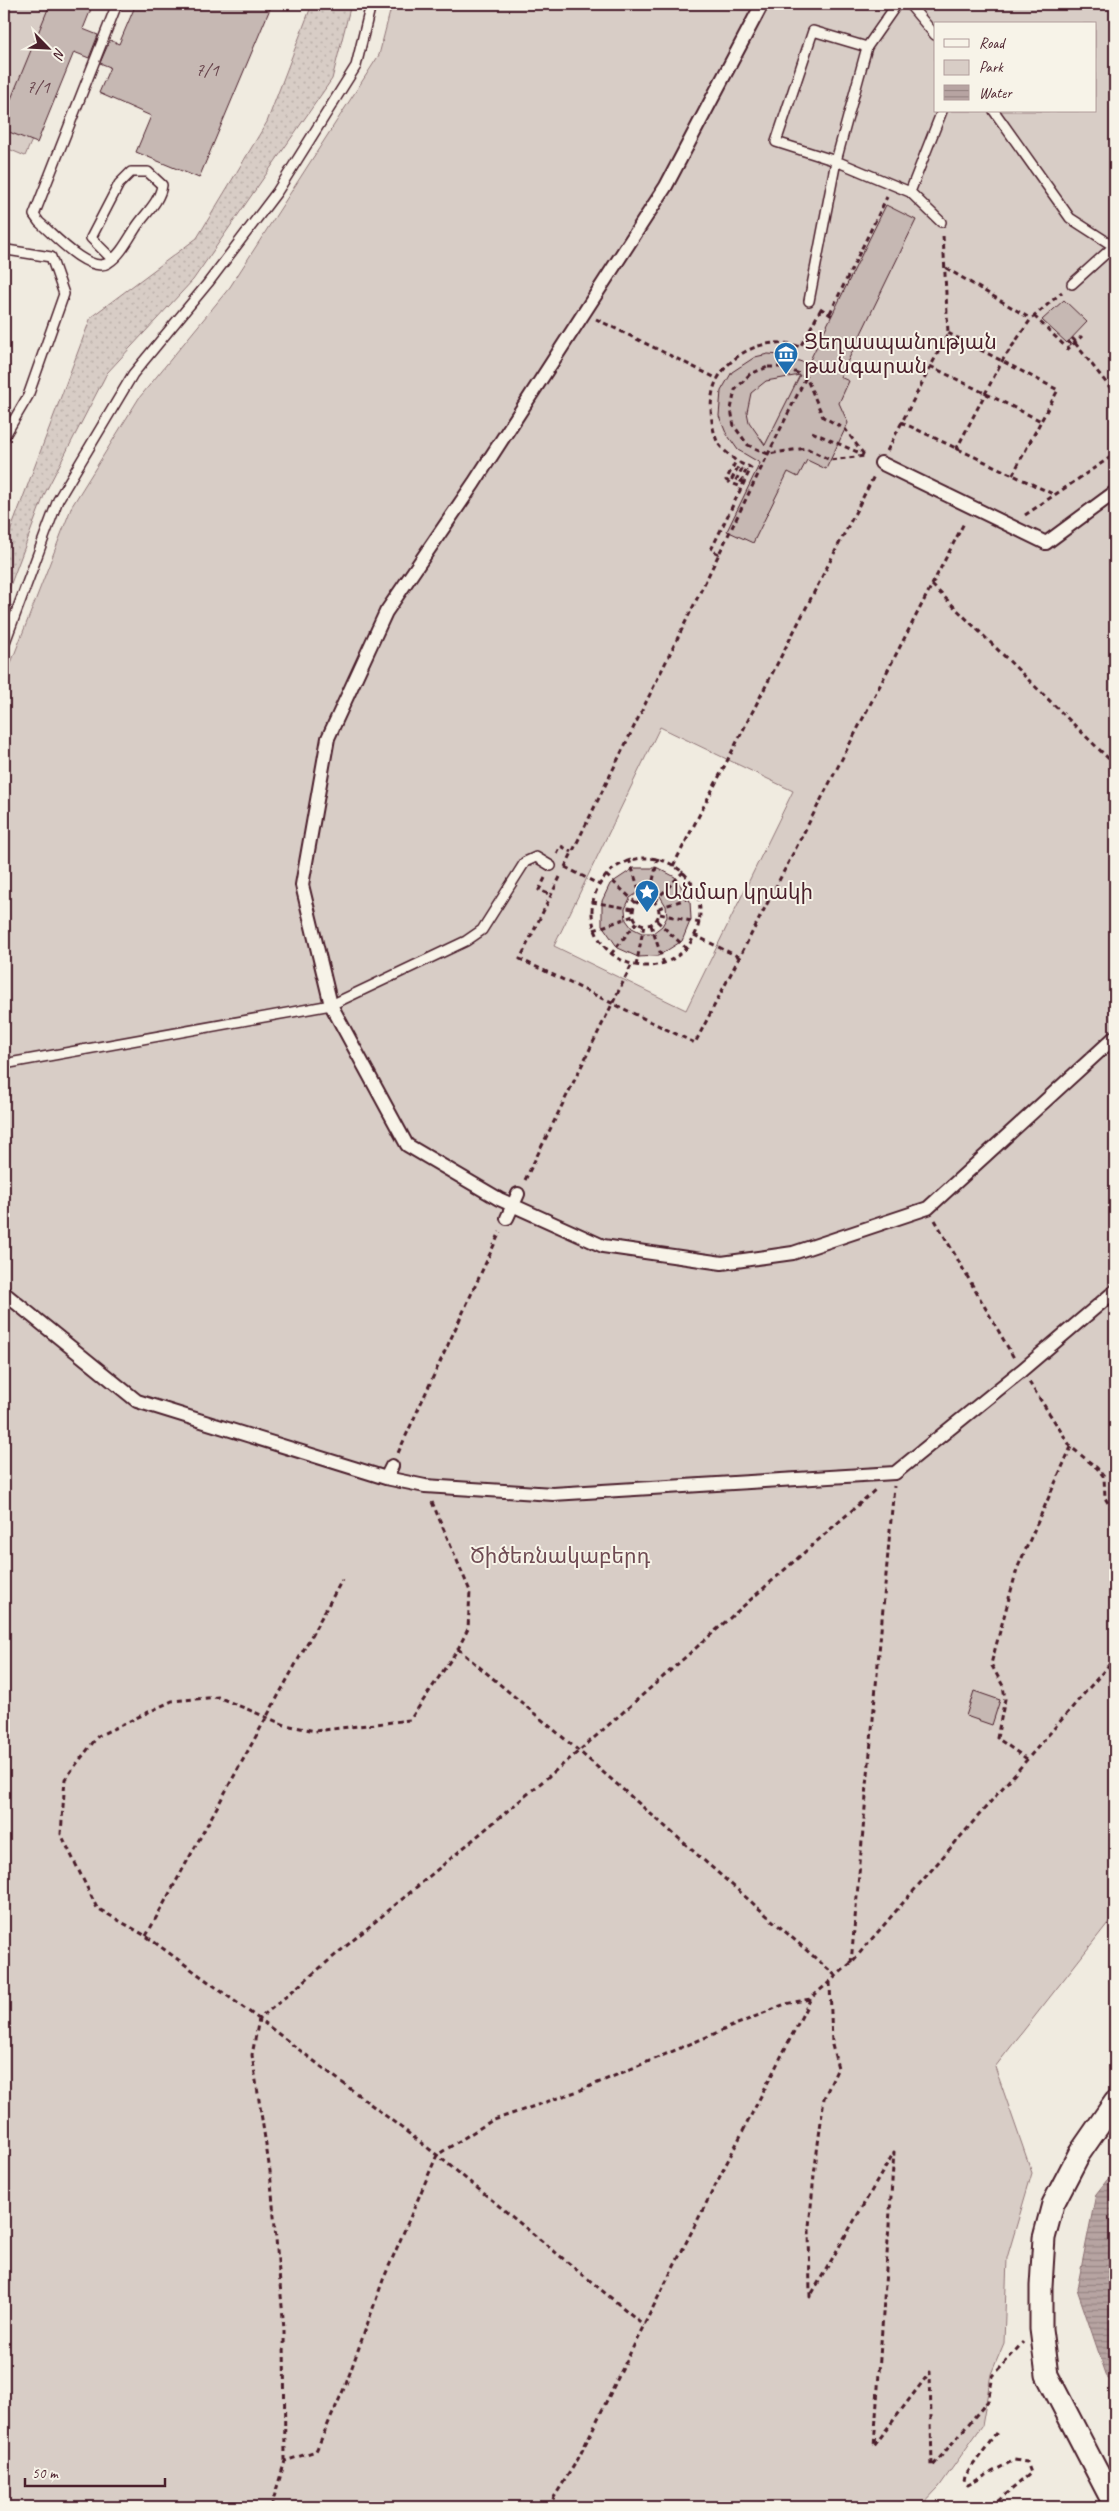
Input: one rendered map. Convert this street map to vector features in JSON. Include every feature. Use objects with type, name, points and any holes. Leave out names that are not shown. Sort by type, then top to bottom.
[{"type":"street","points":[[762,4],[666,186],[386,612],[328,738],[302,885],[331,1005],[407,1145],[603,1246],[722,1262],[793,1253],[928,1208],[1115,1037]]},
{"type":"street","points":[[880,463],[1046,543],[1115,492]]},
{"type":"street","points":[[507,1218],[515,1200]]},
{"type":"street","points":[[4,1293],[137,1401],[389,1472],[425,1486],[553,1494],[895,1473],[1021,1371],[1115,1291]]},
{"type":"street","points":[[1115,2102],[1079,2154],[1053,2204],[1044,2238],[1041,2329],[1047,2376],[1115,2506]]},
{"type":"lane","points":[[112,259],[91,238],[119,184],[131,172],[148,172],[162,185],[161,196],[112,259],[101,266],[87,262],[39,222],[34,214],[117,4]]},
{"type":"lane","points":[[4,645],[58,500],[133,374],[208,283],[277,192],[293,167],[356,66],[371,4]]},
{"type":"lane","points":[[809,301],[836,160],[867,47],[897,4]]},
{"type":"lane","points":[[909,4],[934,34]]},
{"type":"lane","points":[[867,47],[813,31],[776,142],[836,160],[910,192],[941,222]]},
{"type":"lane","points":[[910,192],[942,112]]},
{"type":"lane","points":[[995,112],[1070,218],[1114,247],[1072,284]]},
{"type":"lane","points":[[4,252],[7,250],[51,257],[64,294],[28,396],[4,437]]},
{"type":"lane","points":[[4,1064],[331,1005],[466,941],[482,930],[525,862],[536,858],[551,866]]},
{"type":"path","points":[[832,316],[830,313],[887,196],[896,200]]},
{"type":"path","points":[[673,866],[948,333],[941,222]]},
{"type":"path","points":[[945,267],[1032,317],[1068,349],[1082,336]]},
{"type":"path","points":[[956,450],[1002,361],[1032,317],[1072,284]]},
{"type":"path","points":[[719,554],[711,550],[752,468],[748,466],[738,486],[734,484],[744,465],[740,463],[730,483],[726,480],[736,461],[718,443],[710,413],[718,378],[732,362],[750,348],[789,342],[800,347],[822,308]]},
{"type":"path","points":[[584,313],[718,378]]},
{"type":"path","points":[[948,333],[1058,390],[1012,476]]},
{"type":"path","points":[[1070,340],[1115,394]]},
{"type":"path","points":[[930,366],[1042,421]]},
{"type":"path","points":[[768,367],[784,367],[806,377],[823,417],[845,429],[865,456],[830,460],[806,448],[768,454],[748,445],[734,426],[731,409],[735,390],[750,374],[768,367]]},
{"type":"path","points":[[806,377],[520,959],[695,1043],[965,521]]},
{"type":"path","points":[[901,422],[956,450],[1056,495]]},
{"type":"path","points":[[812,432],[880,463]]},
{"type":"path","points":[[1024,516],[1115,454]]},
{"type":"path","points":[[932,585],[1115,765]]},
{"type":"path","points":[[649,898],[658,858]]},
{"type":"path","points":[[658,858],[673,866],[684,871],[698,895],[700,923],[687,948],[664,964],[634,965],[610,954],[594,930],[592,902],[606,875],[630,859],[658,858]]},
{"type":"path","points":[[630,859],[642,899]]},
{"type":"path","points":[[551,866],[540,890],[551,895]]},
{"type":"path","points":[[565,867],[600,885]]},
{"type":"path","points":[[655,902],[684,871]]},
{"type":"path","points":[[606,875],[636,903]]},
{"type":"path","points":[[659,908],[698,895]]},
{"type":"path","points":[[649,898],[655,902],[660,914],[657,921],[651,925],[644,925],[633,916],[633,909],[636,903],[642,899],[649,898]]},
{"type":"path","points":[[592,902],[633,909]]},
{"type":"path","points":[[660,914],[700,923]]},
{"type":"path","points":[[594,930],[633,916]]},
{"type":"path","points":[[657,921],[687,948]]},
{"type":"path","points":[[610,954],[638,922]]},
{"type":"path","points":[[515,1200],[612,1003],[634,965],[644,925]]},
{"type":"path","points":[[651,925],[664,964]]},
{"type":"path","points":[[694,935],[739,957]]},
{"type":"path","points":[[928,1208],[1021,1371],[1071,1447],[1097,1468],[1104,1477],[1105,1498],[1115,1514]]},
{"type":"path","points":[[389,1472],[507,1218]]},
{"type":"path","points":[[1027,1759],[997,1738],[1004,1699],[1003,1686],[990,1664],[1016,1569],[1071,1447]]},
{"type":"path","points":[[271,2507],[286,2461],[284,2329],[270,2171],[252,2055],[259,2019],[579,1751],[895,1473]]},
{"type":"path","points":[[851,1963],[895,1473]]},
{"type":"path","points":[[425,1486],[470,1591],[468,1629],[458,1649],[410,1720],[315,1731],[285,1725],[265,1718],[218,1697],[172,1702],[98,1736],[65,1780],[61,1834],[97,1908],[146,1936],[259,2019],[436,2155],[644,2324]]},
{"type":"path","points":[[146,1936],[342,1580]]},
{"type":"path","points":[[458,1649],[579,1751],[836,1977]]},
{"type":"path","points":[[548,2507],[578,2459],[644,2324],[811,1998],[851,1963],[1115,1658]]},
{"type":"path","points":[[830,1982],[832,2046],[838,2068],[824,2098],[815,2166],[809,2227],[810,2297],[894,2152],[874,2446],[930,2372],[932,2467],[988,2401],[993,2376],[1032,2332],[1041,2329]]},
{"type":"path","points":[[286,2461],[316,2451],[346,2384],[383,2280],[436,2155],[491,2121],[581,2090],[785,2004],[811,1998]]},
{"type":"path","points":[[991,2507],[1031,2473],[1027,2462],[1014,2460],[968,2485],[964,2482],[965,2476],[999,2430]]},
{"type":"green space","points":[[4,4],[91,4],[25,156],[4,147]]},
{"type":"green space","points":[[312,4],[351,4],[332,79],[193,280],[107,373],[45,493],[4,602],[4,548],[91,317],[197,238],[267,122]]},
{"type":"green space","name":"Ծիծեռնակաբերդ","points":[[392,4],[1115,4],[1115,1914],[995,2067],[1032,2173],[1007,2258],[1004,2343],[991,2374],[982,2426],[939,2487],[920,2507],[4,2507],[4,681],[72,506],[139,398],[230,287],[379,55]],"holes":[[[660,727],[793,791],[686,1010],[554,946]]]},
{"type":"water","points":[[1115,2170],[1115,2390],[1106,2374],[1077,2289],[1096,2194]]},
{"type":"building","points":[[50,4],[93,4],[83,29],[98,35],[89,58],[74,52],[37,143],[4,130],[4,116]]},
{"type":"building","points":[[136,4],[272,4],[199,178],[136,152],[151,116],[99,93],[110,67],[100,63],[110,40],[119,44]]},
{"type":"building","name":"Ցեղասպանության թանգարան","points":[[886,205],[916,220],[840,377],[849,381],[839,403],[848,423],[826,469],[807,460],[798,477],[788,472],[753,543],[727,531],[760,463],[738,450],[726,433],[719,416],[721,391],[732,372],[755,357],[768,354],[781,355],[808,364]],"holes":[[[800,375],[765,445],[749,422],[747,412],[751,393],[766,381]]]},
{"type":"building","points":[[1064,300],[1087,322],[1067,343],[1042,320]]},
{"type":"building","points":[[634,868],[658,868],[675,877],[690,901],[691,919],[682,941],[658,956],[638,957],[618,948],[602,925],[602,901],[610,884]],"holes":[[[639,892],[650,892],[660,896],[666,906],[667,917],[662,926],[653,933],[642,933],[632,928],[626,920],[625,909],[630,898]]]},
{"type":"building","points":[[974,1691],[1000,1700],[992,1725],[966,1716]]},
{"type":"place","name":"Ցեղասպանության թանգարան","points":[[786,375]]},
{"type":"place","name":"Անմար կրակի","points":[[647,913]]}]
